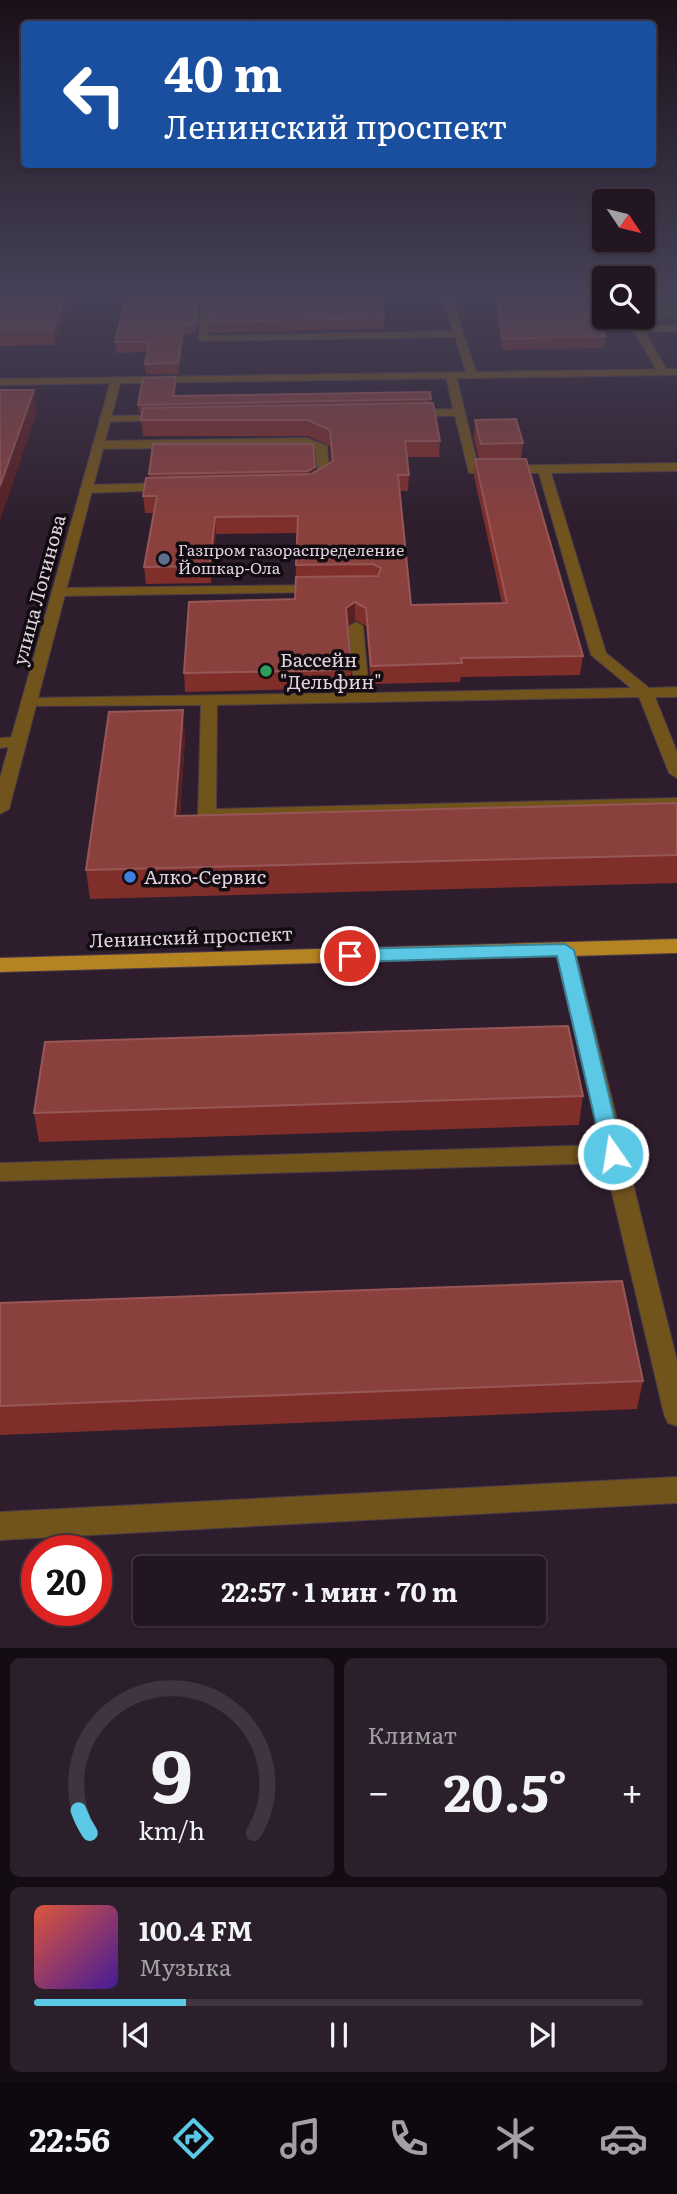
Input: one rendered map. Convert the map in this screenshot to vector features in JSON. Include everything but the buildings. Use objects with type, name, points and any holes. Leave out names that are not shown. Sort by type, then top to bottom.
[{"type":"main road","name":"Ленинский проспект","points":[[0,965],[677,946]]},
{"type":"street","points":[[0,382],[677,372]]},
{"type":"street","points":[[451,375],[473,470],[677,467]]},
{"type":"street","name":"улица Логинова","points":[[0,809],[116,380]]},
{"type":"street","points":[[391,413],[459,412]]},
{"type":"street","points":[[105,419],[173,418]]},
{"type":"street","points":[[98,445],[307,442],[321,446],[324,477],[311,484],[297,484]]},
{"type":"street","points":[[544,469],[599,655],[645,692],[677,773]]},
{"type":"street","points":[[86,489],[186,486]]},
{"type":"street","points":[[59,592],[333,589]]},
{"type":"street","points":[[355,626],[362,697]]},
{"type":"street","points":[[29,703],[677,692]]},
{"type":"street","points":[[209,700],[207,815],[677,803]]},
{"type":"street","points":[[0,743],[18,742]]},
{"type":"street","points":[[565,950],[677,1414]]},
{"type":"street","points":[[0,1172],[613,1154]]},
{"type":"street","points":[[0,1526],[677,1490]]},
{"type":"place","name":"Газпром газораспределение Йошкар-Ола","points":[[164,559]]},
{"type":"place","name":"Бассейн \"Дельфин\"","points":[[266,671]]},
{"type":"place","name":"Алко-Сервис","points":[[130,877]]},
{"type":"route","points":[[350,956],[565,950],[613,1154]]}]
